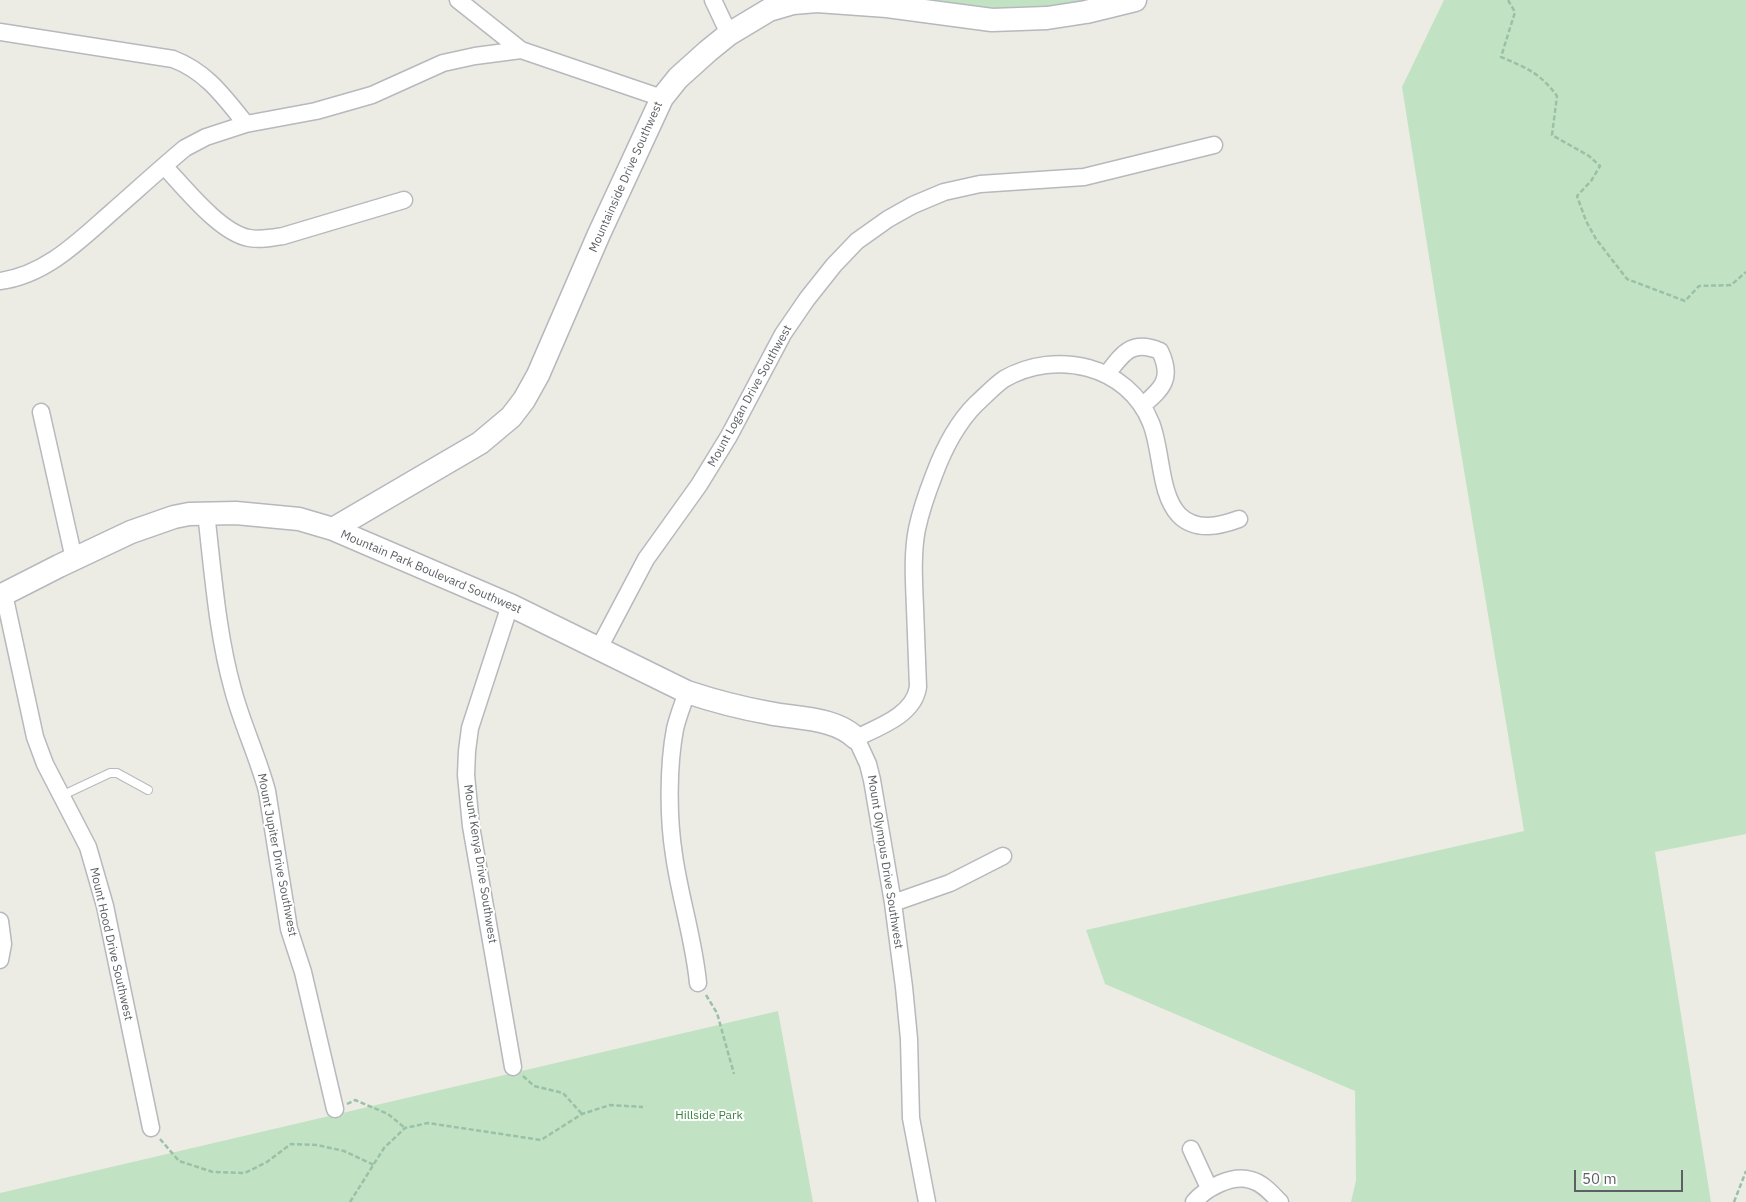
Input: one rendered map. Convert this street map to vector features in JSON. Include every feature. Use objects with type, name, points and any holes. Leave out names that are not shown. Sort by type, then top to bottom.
[{"type":"street","points":[[458,0],[522,50],[662,98]]},
{"type":"street","points":[[713,0],[729,34]]},
{"type":"street","name":"Mountainside Drive Southwest","points":[[333,529],[480,443],[511,417],[524,400],[538,374],[599,234],[662,98],[690,67],[766,5],[817,1],[887,6],[992,20],[1046,18],[1086,12],[1135,0]]},
{"type":"street","points":[[0,32],[173,59],[189,65],[201,74],[218,90],[246,124]]},
{"type":"street","points":[[0,281],[28,272],[62,255],[185,148],[206,137],[246,124],[349,103],[372,95],[443,63],[475,56],[522,50]]},
{"type":"street","name":"Mount Logan Drive Southwest","points":[[599,648],[646,559],[698,486],[729,436],[783,334],[807,299],[834,265],[857,241],[888,219],[913,205],[944,192],[980,184],[1084,177],[1214,145]]},
{"type":"street","points":[[164,166],[216,220],[232,232],[247,238],[264,239],[283,236],[404,200]]},
{"type":"street","points":[[1107,374],[1119,358],[1130,349],[1139,346],[1160,351],[1166,364],[1166,378],[1160,390],[1142,405]]},
{"type":"street","points":[[856,738],[893,719],[914,701],[917,694],[914,578],[917,530],[923,504],[953,432],[969,412],[1004,380],[1039,366],[1064,364],[1085,366],[1107,374],[1125,386],[1142,405],[1157,441],[1168,495],[1179,515],[1187,522],[1198,526],[1225,524],[1240,518]]},
{"type":"street","points":[[41,412],[74,559]]},
{"type":"street","name":"Mount Jupiter Drive Southwest","points":[[206,513],[225,657],[233,690],[265,783],[289,930],[303,972],[335,1109]]},
{"type":"street","name":"Mountain Park Boulevard Southwest","points":[[2,595],[74,559],[156,523],[189,514],[236,513],[299,519],[333,529],[510,605],[687,692],[715,702],[771,714],[835,724],[849,731],[856,738]]},
{"type":"street","name":"Mount Hood Drive Southwest","points":[[2,595],[34,738],[45,764],[85,841],[97,874],[151,1128]]},
{"type":"street","name":"Mount Kenya Drive Southwest","points":[[510,605],[470,728],[466,775],[471,826],[514,1067]]},
{"type":"street","points":[[687,692],[676,728],[672,751],[671,824],[674,855],[693,946],[698,983]]},
{"type":"street","name":"Mount Olympus Drive Southwest","points":[[856,738],[868,764],[872,780],[893,903],[909,1039],[911,1118],[927,1202]]},
{"type":"street","points":[[893,903],[950,883],[1003,856]]},
{"type":"street","points":[[0,921],[3,944],[0,960]]},
{"type":"street","points":[[1191,1149],[1209,1188]]},
{"type":"street","points":[[1194,1202],[1209,1188],[1232,1180],[1243,1179],[1252,1180],[1262,1186],[1280,1202]]},
{"type":"lane","points":[[61,796],[110,773],[117,773],[148,790]]},
{"type":"path","points":[[1508,0],[1514,12],[1502,57],[1529,69],[1546,81],[1557,96],[1552,135],[1589,156],[1600,166],[1591,181],[1576,196],[1596,239],[1627,279],[1686,301],[1700,286],[1731,285],[1746,272]]},
{"type":"path","points":[[698,983],[717,1013],[734,1074]]},
{"type":"path","points":[[514,1067],[534,1086],[563,1092],[582,1114]]},
{"type":"path","points":[[335,1109],[356,1100],[388,1114],[405,1128]]},
{"type":"path","points":[[350,1202],[384,1148],[405,1128],[428,1123],[541,1140],[582,1114],[610,1105],[643,1107]]},
{"type":"path","points":[[151,1128],[179,1161],[213,1172],[245,1173],[267,1162],[291,1144],[317,1145],[344,1151],[374,1165]]},
{"type":"path","points":[[1734,1202],[1746,1171]]},
{"type":"green space","points":[[833,0],[1094,0],[1046,13]]},
{"type":"green space","points":[[1444,0],[1746,0],[1746,834],[1655,852],[1711,1202],[1351,1202],[1356,1180],[1355,1091],[1105,984],[1086,930],[1524,831],[1402,87]]},
{"type":"green space","name":"Hillside Park","points":[[778,1011],[813,1202],[0,1202],[0,1193]]}]
